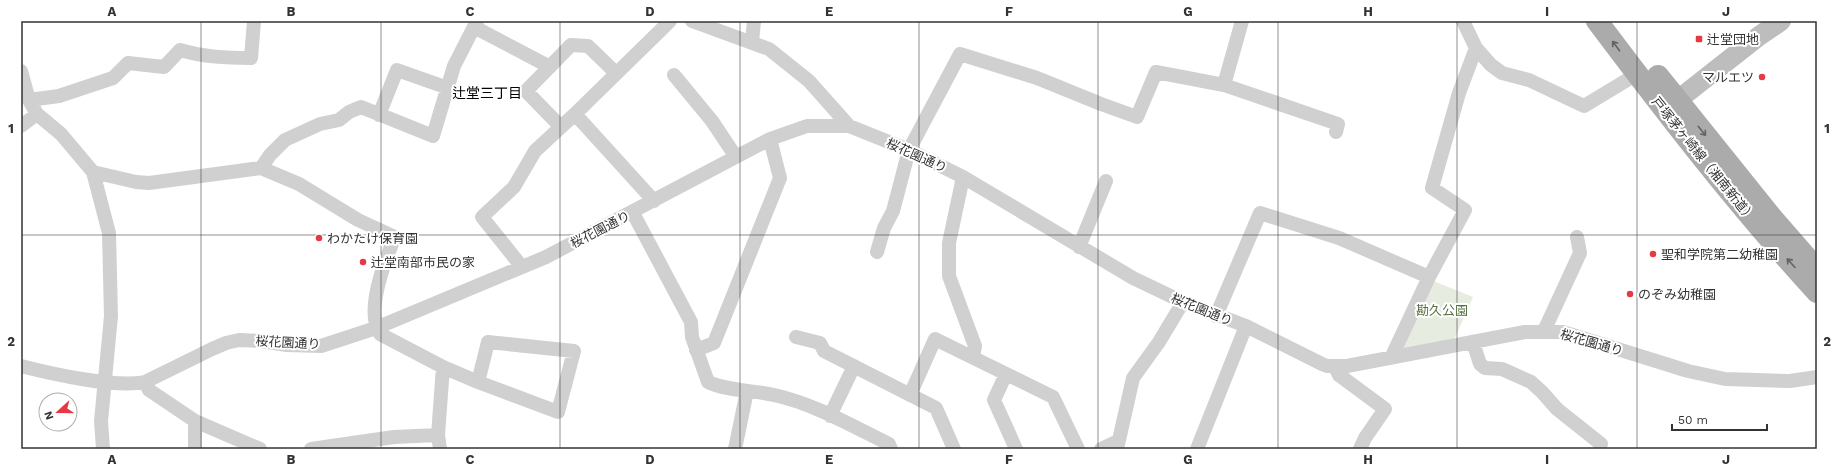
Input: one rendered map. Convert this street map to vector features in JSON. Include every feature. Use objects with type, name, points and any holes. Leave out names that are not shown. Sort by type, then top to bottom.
[{"type":"main road","name":"戸塚茅ヶ崎線（湘南新道）","points":[[1597,21],[1637,74],[1671,105],[1817,270]]},
{"type":"main road","name":"戸塚茅ヶ崎線（湘南新道）","points":[[1615,21],[1671,105],[1762,231],[1817,292]]},
{"type":"street","points":[[29,100],[59,96],[113,78],[128,63],[164,67],[180,50],[201,56],[218,58],[251,58],[254,21]]},
{"type":"street","points":[[522,267],[482,217],[514,187],[534,151],[575,114],[670,21]]},
{"type":"street","points":[[692,21],[769,49],[809,81],[849,126]]},
{"type":"street","points":[[752,42],[754,21]]},
{"type":"street","points":[[1224,85],[1242,21]]},
{"type":"street","points":[[1462,21],[1476,48],[1491,65],[1502,73],[1529,80],[1584,106],[1637,74]]},
{"type":"street","points":[[1671,105],[1759,36],[1781,21]]},
{"type":"street","points":[[261,168],[270,155],[285,140],[320,124],[339,120],[349,112],[361,107],[433,136],[454,66],[475,24],[550,67]]},
{"type":"street","points":[[561,127],[526,90],[572,45],[588,46],[616,73]]},
{"type":"street","points":[[1391,358],[1429,277],[1465,210],[1432,188],[1459,93],[1476,48]]},
{"type":"street","points":[[877,252],[884,228],[893,211],[909,150],[960,54],[1037,78],[1137,117],[1156,72],[1224,85],[1338,124],[1336,132]]},
{"type":"street","points":[[379,115],[397,70],[448,88]]},
{"type":"street","points":[[21,71],[29,100],[37,114],[61,134],[93,172],[109,233],[110,316],[101,421],[103,449]]},
{"type":"street","points":[[674,75],[712,121],[736,157]]},
{"type":"street","points":[[21,126],[37,114]]},
{"type":"street","points":[[575,114],[654,201]]},
{"type":"street","name":"桜花園通り","points":[[21,366],[105,382],[145,382],[212,348],[226,343],[246,340],[287,345],[321,346],[376,328],[546,257],[633,213],[770,140],[808,126],[849,126],[909,150],[963,176],[1113,268],[1183,302],[1216,316],[1246,326],[1300,355],[1322,364],[1335,367],[1391,358],[1525,332],[1544,331],[1563,332],[1688,371],[1725,379],[1790,381],[1817,377]]},
{"type":"street","points":[[696,350],[714,343],[780,178],[770,140]]},
{"type":"street","points":[[93,172],[136,182],[149,183],[261,168],[299,184],[358,220],[395,237],[385,260],[376,296],[376,328],[380,334],[443,367],[478,382],[558,412],[574,351],[488,342],[478,382]]},
{"type":"street","points":[[963,176],[948,243],[949,276],[975,346],[973,357]]},
{"type":"street","points":[[1080,247],[1106,181]]},
{"type":"street","points":[[633,213],[692,322],[692,337],[708,382],[717,386],[774,394],[800,402],[889,444],[891,449]]},
{"type":"street","points":[[1216,316],[1260,213],[1339,238],[1429,277]]},
{"type":"street","points":[[1544,331],[1580,253],[1577,237]]},
{"type":"street","points":[[1101,449],[1118,445],[1133,378],[1159,342],[1183,302]]},
{"type":"street","points":[[1197,449],[1246,326]]},
{"type":"street","points":[[796,337],[820,342],[824,351],[936,408],[954,449]]},
{"type":"street","points":[[910,395],[935,339],[1053,397],[1078,449]]},
{"type":"street","points":[[1473,342],[1480,364],[1485,368],[1502,369],[1530,382],[1542,392],[1557,409],[1601,444]]},
{"type":"street","points":[[830,416],[854,366]]},
{"type":"street","points":[[311,449],[394,437],[439,442],[443,367]]},
{"type":"street","points":[[1335,367],[1339,375],[1385,409],[1364,438],[1360,449]]},
{"type":"street","points":[[1006,374],[994,400],[1016,449]]},
{"type":"street","points":[[145,382],[149,390],[195,421],[260,449]]},
{"type":"street","points":[[735,449],[747,390]]},
{"type":"street","points":[[195,421],[195,449]]},
{"type":"green space","name":"勘久公園","points":[[1431,280],[1473,297],[1453,342],[1399,353]]},
{"type":"place","name":"辻堂団地","points":[[1699,39]]},
{"type":"place","name":"マルエツ","points":[[1762,77]]},
{"type":"place","name":"わかたけ保育園","points":[[319,238]]},
{"type":"place","name":"聖和学院第二幼稚園","points":[[1653,254]]},
{"type":"place","name":"辻堂南部市民の家","points":[[363,262]]},
{"type":"place","name":"のぞみ幼稚園","points":[[1630,294]]},
{"type":"district","name":"辻堂三丁目","points":[[487,93]]}]
